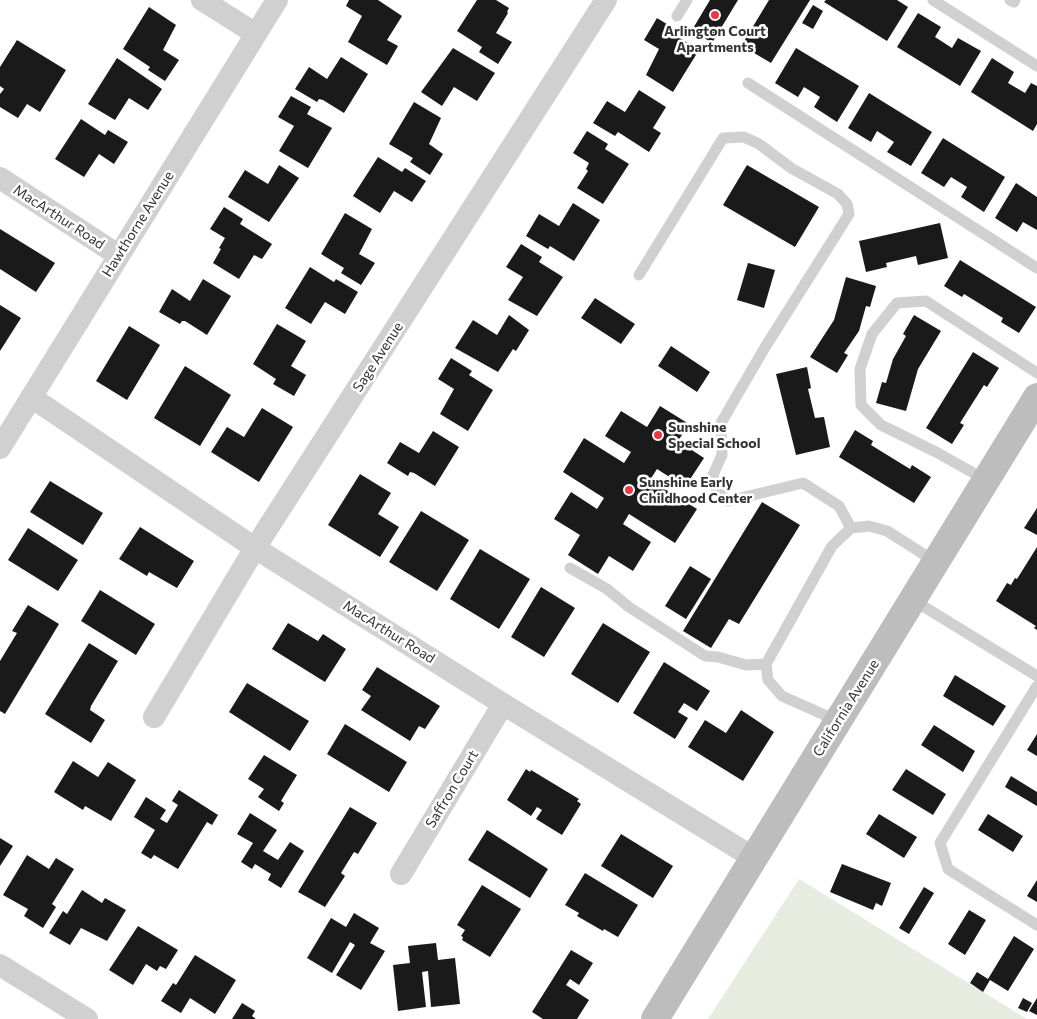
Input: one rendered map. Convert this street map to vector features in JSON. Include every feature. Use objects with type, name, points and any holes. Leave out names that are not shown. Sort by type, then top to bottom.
[{"type":"main road","name":"California Avenue","points":[[655,1019],[986,480],[1033,414]]},
{"type":"street","points":[[202,0],[256,34]]},
{"type":"street","name":"Hawthorne Avenue","points":[[0,448],[277,0]]},
{"type":"street","name":"Sage Avenue","points":[[154,718],[256,548],[606,0]]},
{"type":"street","name":"MacArthur Road","points":[[0,178],[118,255]]},
{"type":"street","name":"MacArthur Road","points":[[31,397],[256,548],[503,704],[754,858]]},
{"type":"street","name":"Saffron Court","points":[[401,874],[503,704]]},
{"type":"street","points":[[0,965],[87,1019]]},
{"type":"lane","points":[[677,16],[687,0]]},
{"type":"lane","points":[[933,0],[1037,66]]},
{"type":"lane","points":[[1010,0],[1014,2],[1015,0]]},
{"type":"lane","points":[[748,83],[1037,268]]},
{"type":"lane","points":[[639,275],[723,138],[744,137],[759,144],[791,168],[838,194],[847,204],[849,214],[764,349],[722,423],[722,455],[713,475],[717,491],[728,501],[803,482],[839,506],[851,528]]},
{"type":"lane","points":[[986,480],[936,452],[881,425],[861,405],[860,369],[872,334],[897,303],[926,301],[1037,373]]},
{"type":"lane","points":[[838,721],[782,696],[768,680],[766,664],[832,546],[851,528],[869,526],[887,531],[936,562]]},
{"type":"lane","points":[[570,568],[607,589],[629,607],[705,656],[718,657],[746,665],[766,664]]},
{"type":"lane","points":[[912,600],[1037,676]]},
{"type":"lane","points":[[1037,686],[940,842],[948,869],[1037,925]]},
{"type":"shaded area","points":[[799,879],[1027,1019],[708,1019]]},
{"type":"building","points":[[349,0],[378,0],[402,16],[387,40],[398,46],[387,65],[348,42],[362,16],[346,6]]},
{"type":"building","points":[[477,0],[496,0],[509,8],[496,33],[512,42],[498,64],[479,52],[482,47],[457,31]]},
{"type":"building","name":"Arlington Court Apartments","points":[[710,0],[738,0],[712,43],[692,30]]},
{"type":"building","points":[[769,0],[810,0],[771,63],[749,50],[750,48],[743,43]]},
{"type":"building","points":[[826,0],[897,0],[908,7],[887,41],[824,2]]},
{"type":"building","points":[[813,5],[823,11],[813,29],[802,23]]},
{"type":"building","points":[[149,7],[176,25],[163,50],[179,60],[165,81],[148,70],[150,67],[123,49]]},
{"type":"building","points":[[918,13],[941,27],[935,37],[952,48],[958,38],[981,51],[960,86],[897,47]]},
{"type":"building","points":[[657,18],[678,31],[675,35],[699,50],[673,92],[646,75],[659,49],[644,40]]},
{"type":"building","points":[[17,40],[66,70],[40,112],[27,104],[18,118],[0,107],[0,94],[4,89],[0,86],[0,67]]},
{"type":"building","points":[[453,48],[495,73],[477,101],[454,87],[442,106],[421,92]]},
{"type":"building","points":[[796,48],[859,86],[837,122],[814,107],[820,97],[804,87],[798,97],[775,83]]},
{"type":"building","points":[[341,57],[368,74],[344,113],[323,100],[319,99],[317,102],[295,89],[309,67],[327,79]]},
{"type":"building","points":[[117,58],[162,89],[148,110],[129,98],[115,120],[88,104]]},
{"type":"building","points":[[992,58],[1014,72],[1008,83],[1025,93],[1031,83],[1037,86],[1037,124],[1033,131],[971,92]]},
{"type":"building","points":[[639,90],[666,107],[653,128],[661,133],[649,152],[618,132],[615,136],[593,123],[607,101],[625,112]]},
{"type":"building","points":[[869,93],[932,132],[911,166],[887,152],[894,142],[877,131],[871,142],[848,128]]},
{"type":"building","points":[[291,96],[311,107],[307,114],[332,128],[308,168],[279,151],[294,126],[278,117]]},
{"type":"building","points":[[414,102],[441,118],[429,144],[443,154],[430,175],[410,162],[413,158],[389,144]]},
{"type":"building","points":[[81,119],[105,135],[108,130],[128,142],[114,164],[99,154],[84,177],[55,159]]},
{"type":"building","points":[[587,131],[608,144],[605,149],[629,164],[603,204],[577,188],[588,171],[586,169],[589,163],[573,153]]},
{"type":"building","points":[[943,138],[1005,177],[984,212],[961,197],[967,187],[951,177],[944,187],[921,173]]},
{"type":"building","points":[[378,157],[402,172],[405,168],[426,181],[412,202],[394,191],[380,213],[353,196]]},
{"type":"building","points":[[279,165],[299,178],[269,222],[228,197],[245,170],[268,184]]},
{"type":"building","points":[[747,165],[819,207],[795,247],[723,205]]},
{"type":"building","points":[[1016,183],[1037,197],[1037,230],[1023,222],[1017,232],[995,218]]},
{"type":"building","points":[[573,203],[600,220],[574,261],[550,246],[548,249],[526,236],[539,214],[559,226]]},
{"type":"building","points":[[224,207],[243,219],[240,224],[272,244],[262,259],[254,255],[239,279],[213,263],[225,238],[210,229]]},
{"type":"building","points":[[345,213],[372,229],[359,254],[375,263],[361,285],[341,273],[344,268],[321,254]]},
{"type":"building","points":[[940,223],[948,258],[918,265],[916,256],[886,263],[887,267],[866,272],[859,241]]},
{"type":"building","points":[[0,229],[55,263],[36,292],[0,269]]},
{"type":"building","points":[[521,244],[542,257],[539,262],[563,277],[537,316],[508,300],[523,277],[506,267]]},
{"type":"building","points":[[960,260],[1036,307],[1019,333],[1001,322],[1003,318],[964,294],[962,297],[944,286]]},
{"type":"building","points":[[748,263],[775,270],[764,308],[737,300]]},
{"type":"building","points":[[310,267],[334,282],[336,279],[358,292],[345,314],[325,302],[311,324],[285,308]]},
{"type":"building","points":[[846,277],[876,286],[870,307],[866,306],[859,331],[844,353],[848,355],[837,373],[810,357],[834,320]]},
{"type":"building","points":[[203,279],[231,296],[207,335],[185,321],[182,321],[180,324],[159,312],[172,289],[190,301]]},
{"type":"building","points":[[595,298],[635,324],[621,344],[581,318]]},
{"type":"building","points":[[0,305],[21,318],[0,351]]},
{"type":"building","points":[[509,315],[529,330],[516,351],[513,349],[498,372],[455,348],[473,320],[497,335]]},
{"type":"building","points":[[914,315],[941,331],[918,369],[906,411],[876,403],[882,382],[886,383],[893,359],[906,336],[903,334]]},
{"type":"building","points":[[277,324],[306,341],[291,366],[306,375],[294,396],[273,384],[276,379],[253,364]]},
{"type":"building","points":[[129,326],[160,345],[127,400],[96,381]]},
{"type":"building","points":[[671,346],[710,372],[697,392],[658,366]]},
{"type":"building","points":[[973,352],[999,368],[987,387],[984,385],[960,423],[964,425],[952,444],[926,428]]},
{"type":"building","points":[[451,358],[472,371],[469,375],[493,390],[468,431],[440,414],[454,389],[438,379]]},
{"type":"building","points":[[185,366],[231,395],[200,446],[154,418]]},
{"type":"building","points":[[807,367],[811,388],[808,389],[815,418],[824,417],[830,447],[796,455],[776,374]]},
{"type":"building","name":"Sunshine Early Childhood Center","points":[[660,406],[689,424],[678,441],[704,458],[685,487],[657,469],[650,480],[697,509],[675,543],[629,514],[623,524],[651,542],[633,571],[609,556],[598,574],[568,555],[580,535],[554,519],[571,492],[597,509],[604,498],[563,472],[584,438],[624,463],[631,452],[605,436],[621,411],[647,427]]},
{"type":"building","points":[[262,408],[293,427],[259,482],[211,452],[227,427],[244,437]]},
{"type":"building","points":[[855,430],[873,441],[871,445],[910,469],[912,465],[931,477],[914,503],[839,457]]},
{"type":"building","points":[[433,431],[459,447],[435,486],[414,473],[410,472],[408,476],[387,463],[400,442],[419,453]]},
{"type":"building","points":[[360,474],[391,493],[378,514],[399,527],[380,557],[328,525]]},
{"type":"building","points":[[50,481],[103,513],[83,545],[30,512]]},
{"type":"building","name":"Sunshine Early Childhood Center","points":[[762,502],[800,525],[739,624],[729,619],[711,648],[683,631]]},
{"type":"building","points":[[1037,508],[1037,535],[1024,528]]},
{"type":"building","points":[[421,511],[469,540],[437,591],[389,562]]},
{"type":"building","points":[[140,527],[194,561],[177,588],[149,572],[147,576],[119,559]]},
{"type":"building","points":[[28,528],[78,560],[58,591],[8,560]]},
{"type":"building","points":[[1037,547],[1037,630],[1034,628],[1036,626],[996,601],[1007,583],[1011,585],[1015,578],[1017,579]]},
{"type":"building","points":[[480,549],[530,579],[499,629],[450,599]]},
{"type":"building","points":[[690,566],[711,579],[686,619],[665,606]]},
{"type":"building","points":[[541,587],[575,608],[544,657],[511,637]]},
{"type":"building","points":[[100,590],[155,624],[136,655],[81,621]]},
{"type":"building","points":[[28,605],[59,624],[5,714],[0,711],[0,661],[17,633],[12,631]]},
{"type":"building","points":[[288,623],[318,641],[323,634],[346,649],[325,682],[272,649]]},
{"type":"building","points":[[603,623],[650,652],[618,703],[571,674]]},
{"type":"building","points":[[89,643],[118,661],[91,706],[90,710],[105,720],[91,743],[45,714]]},
{"type":"building","points":[[664,662],[710,691],[697,711],[684,703],[678,712],[688,718],[675,739],[633,713]]},
{"type":"building","points":[[377,667],[440,706],[425,729],[419,726],[410,741],[361,710],[371,696],[362,690]]},
{"type":"building","points":[[955,675],[1006,706],[993,726],[943,696]]},
{"type":"building","points":[[247,683],[309,721],[290,751],[229,712]]},
{"type":"building","points":[[741,710],[774,732],[743,781],[688,747],[705,720],[726,733]]},
{"type":"building","points":[[345,724],[407,762],[389,792],[327,754]]},
{"type":"building","points":[[934,725],[975,751],[963,772],[921,745]]},
{"type":"building","points":[[1037,734],[1037,756],[1027,750]]},
{"type":"building","points":[[264,755],[297,775],[281,801],[284,803],[279,811],[258,797],[264,789],[248,779]]},
{"type":"building","points":[[73,761],[98,777],[108,762],[136,780],[111,821],[85,806],[83,810],[54,792]]},
{"type":"building","points":[[526,769],[530,772],[531,770],[579,799],[577,801],[581,804],[562,835],[536,819],[542,810],[537,807],[531,816],[507,800]]},
{"type":"building","points":[[906,769],[946,794],[933,815],[892,790]]},
{"type":"building","points":[[1011,776],[1037,792],[1037,806],[1005,787]]},
{"type":"building","points":[[179,790],[218,815],[212,825],[207,822],[178,869],[154,855],[151,859],[141,853],[155,830],[134,817],[146,797],[166,810],[160,819],[167,823],[178,805],[172,801]]},
{"type":"building","points":[[350,807],[377,823],[358,854],[354,852],[341,873],[345,876],[325,907],[298,892]]},
{"type":"building","points":[[250,813],[277,830],[263,851],[278,860],[290,842],[304,851],[281,888],[268,880],[271,874],[255,864],[252,869],[241,862],[253,843],[237,834]]},
{"type":"building","points":[[879,814],[917,837],[904,858],[866,834]]},
{"type":"building","points":[[988,814],[1023,836],[1013,852],[978,830]]},
{"type":"building","points":[[487,830],[548,869],[530,898],[468,860]]},
{"type":"building","points":[[621,834],[673,866],[653,898],[601,866]]},
{"type":"building","points":[[0,838],[13,846],[0,866]]},
{"type":"building","points":[[27,855],[49,869],[56,858],[74,869],[52,904],[56,907],[43,928],[24,916],[28,909],[3,895]]},
{"type":"building","points":[[842,864],[891,883],[882,906],[876,903],[873,910],[830,892]]},
{"type":"building","points":[[585,873],[638,905],[618,937],[577,916],[579,913],[565,905]]},
{"type":"building","points":[[1037,880],[1037,902],[1027,896]]},
{"type":"building","points":[[482,885],[521,909],[490,957],[462,940],[463,937],[461,936],[465,930],[457,925]]},
{"type":"building","points":[[924,887],[934,893],[909,934],[899,928]]},
{"type":"building","points":[[82,890],[102,903],[105,898],[126,910],[107,941],[81,928],[70,945],[49,933],[63,911],[67,914]]},
{"type":"building","points":[[969,910],[986,920],[965,955],[948,944]]},
{"type":"building","points":[[354,913],[379,928],[370,943],[385,951],[361,990],[336,975],[355,945],[350,942],[332,973],[307,958],[331,918],[346,927]]},
{"type":"building","points":[[138,926],[178,950],[166,969],[160,966],[157,971],[146,964],[133,985],[109,970]]},
{"type":"building","points":[[1014,936],[1034,949],[1008,991],[990,980],[983,992],[970,983],[977,972],[988,979]]},
{"type":"building","points":[[436,943],[438,960],[455,958],[460,1004],[431,1007],[428,971],[422,972],[426,1007],[398,1011],[393,965],[410,963],[408,946]]},
{"type":"building","points":[[571,950],[593,963],[579,985],[570,979],[566,985],[589,1000],[577,1019],[543,1019],[532,1012]]},
{"type":"building","points":[[195,955],[236,980],[215,1014],[190,998],[181,1013],[161,1001],[173,983],[176,985]]},
{"type":"building","points":[[1023,998],[1032,1003],[1027,1012],[1018,1008]]},
{"type":"building","points":[[1037,998],[1037,1015],[1029,1011]]},
{"type":"building","points":[[242,1003],[255,1011],[252,1016],[256,1019],[232,1019]]},
{"type":"place","name":"Arlington Court Apartments","points":[[715,15]]},
{"type":"place","name":"Sunshine Special School","points":[[658,435]]},
{"type":"place","name":"Sunshine Early Childhood Center","points":[[629,490]]}]
